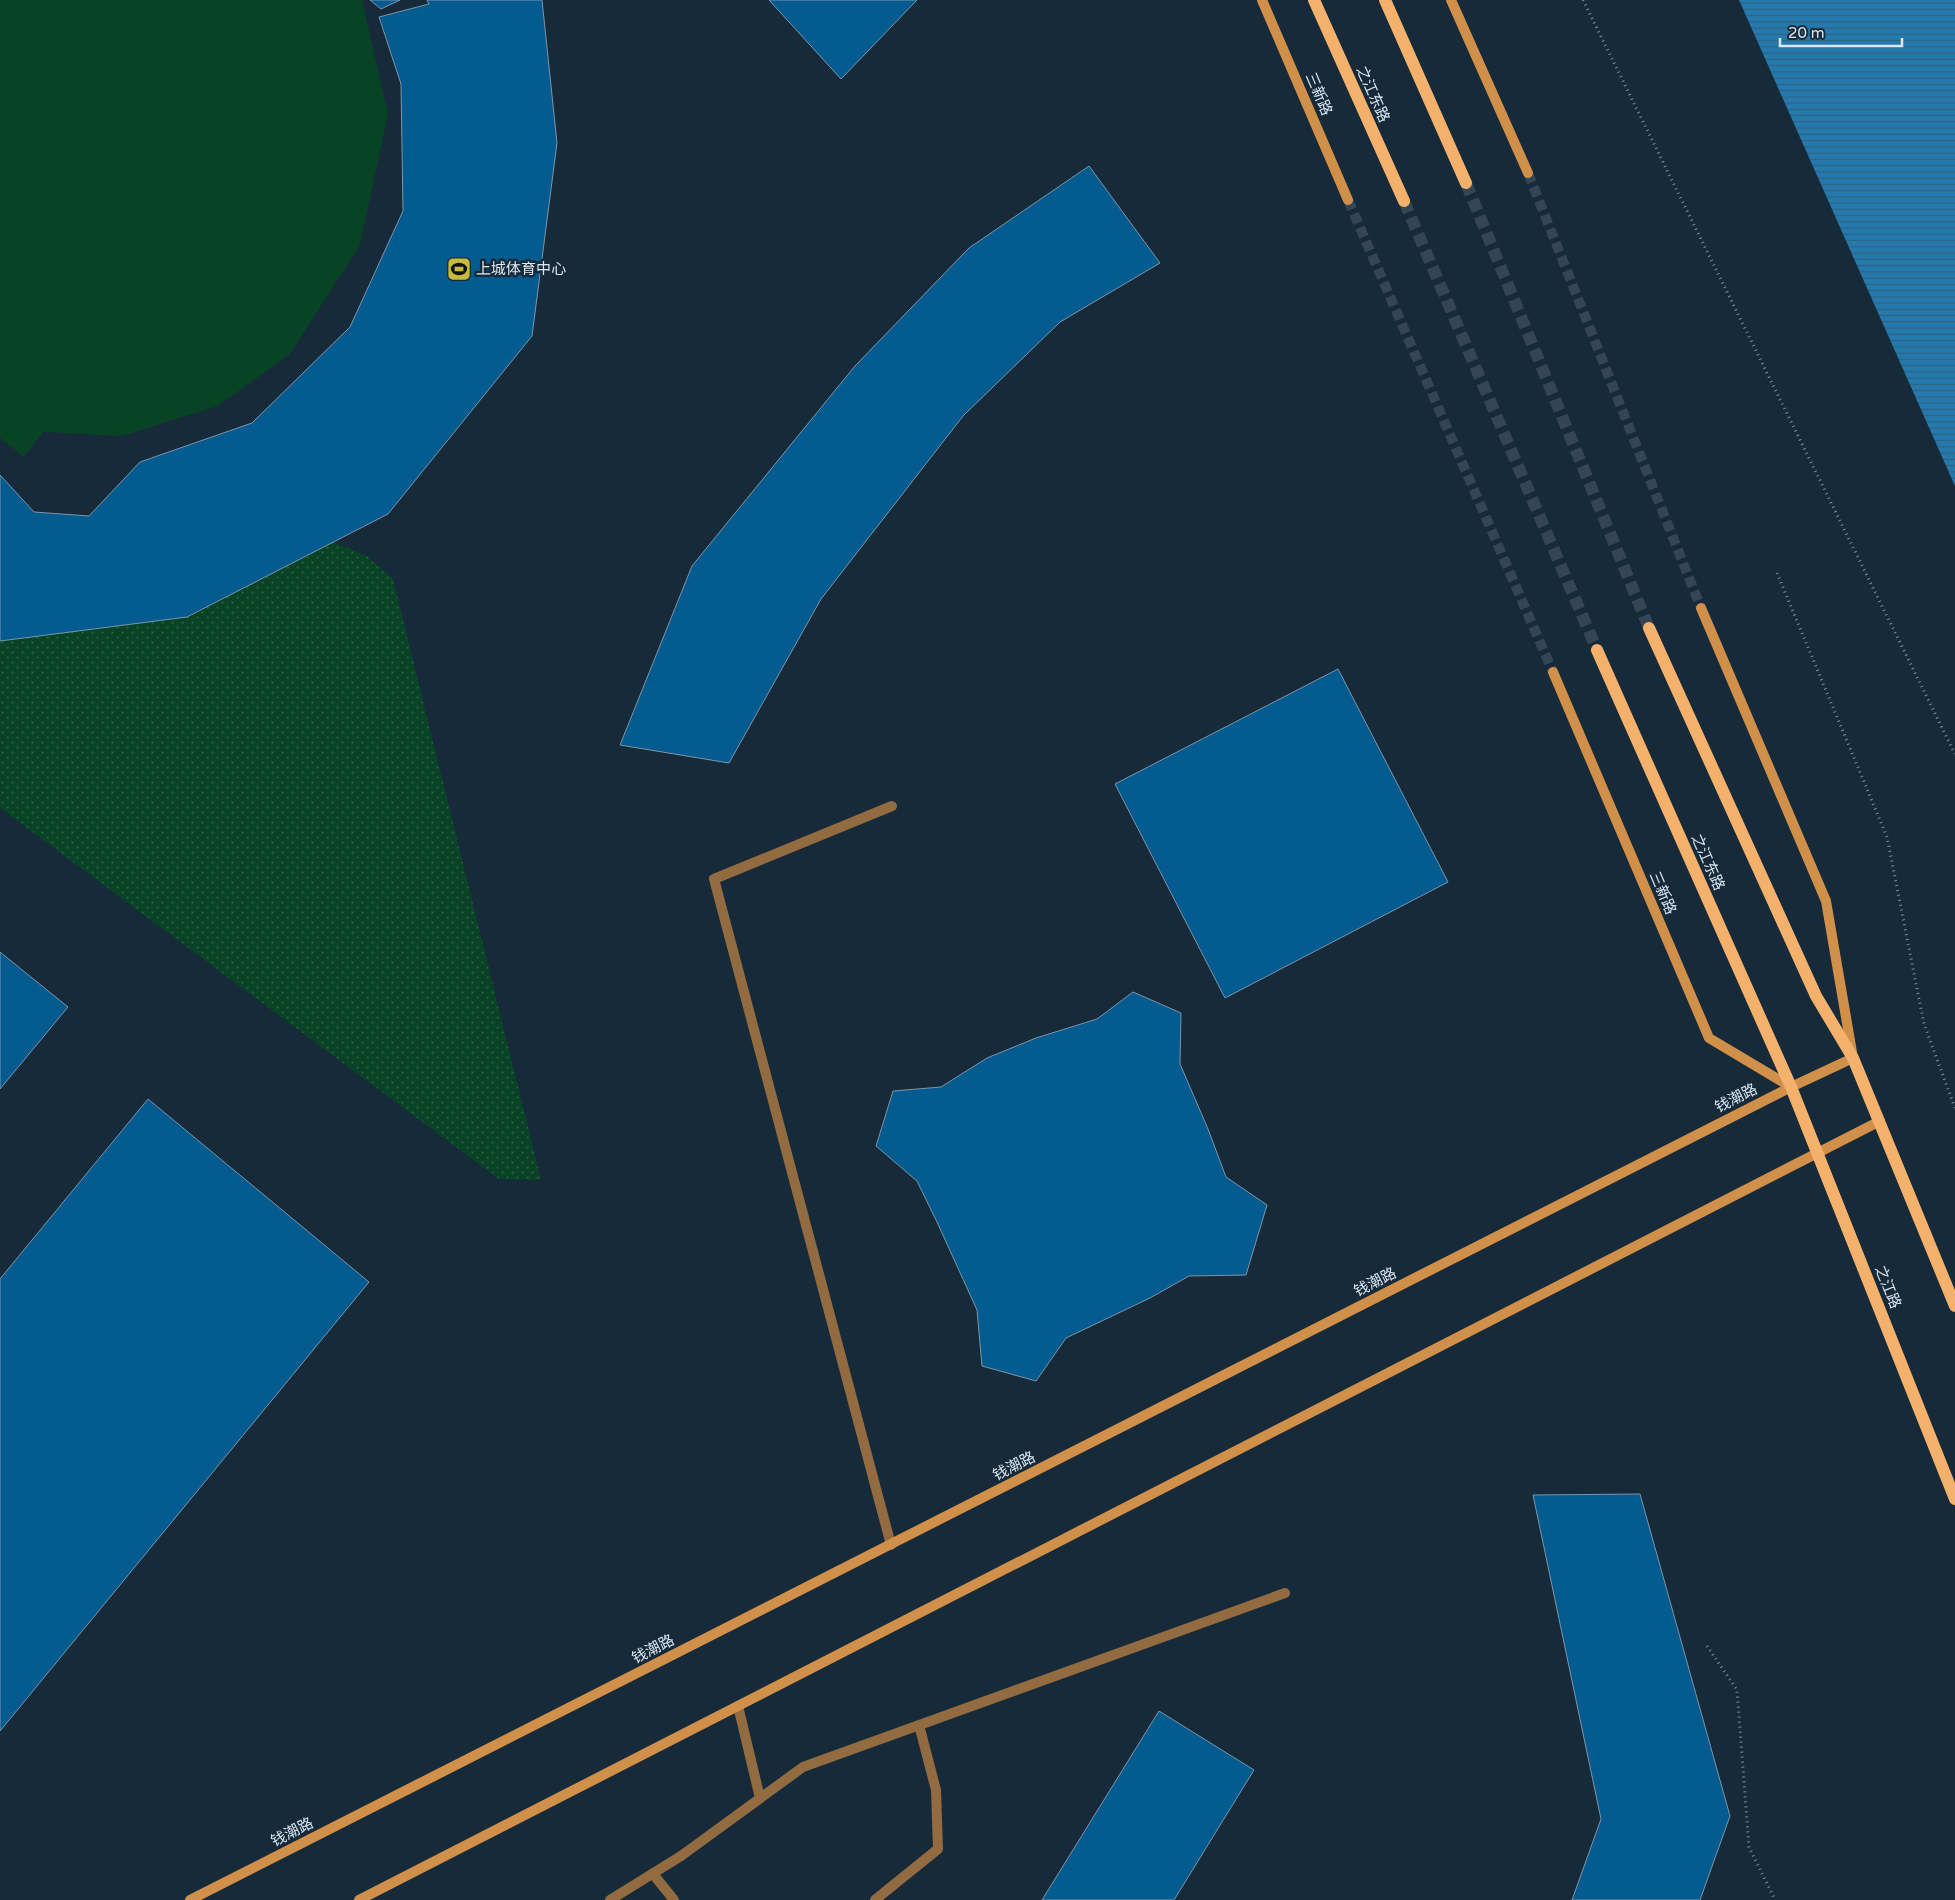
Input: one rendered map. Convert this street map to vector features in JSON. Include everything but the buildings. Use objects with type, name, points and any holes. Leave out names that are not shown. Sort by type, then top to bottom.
[{"type":"main road","name":"三新路","points":[[1262,0],[1348,200]]},
{"type":"main road","name":"之江东路","points":[[1314,0],[1404,201]]},
{"type":"main road","points":[[1385,0],[1466,183]]},
{"type":"main road","points":[[1451,0],[1528,173]]},
{"type":"main road","points":[[1701,608],[1826,901],[1853,1058]]},
{"type":"main road","points":[[1649,628],[1816,996],[1853,1058],[1955,1306]]},
{"type":"main road","name":"之江东路","points":[[1596,650],[1791,1087]]},
{"type":"main road","name":"三新路","points":[[1553,672],[1709,1038],[1791,1087]]},
{"type":"main road","name":"钱潮路","points":[[190,1900],[1791,1087],[1853,1058]]},
{"type":"main road","name":"之江路","points":[[1791,1087],[1955,1499]]},
{"type":"main road","points":[[359,1900],[1880,1121]]},
{"type":"lane","points":[[891,1545],[714,879],[892,806]]},
{"type":"lane","points":[[610,1900],[681,1856],[803,1768],[1285,1593]]},
{"type":"lane","points":[[738,1706],[760,1798]]},
{"type":"lane","points":[[875,1900],[938,1849],[936,1790],[918,1725]]},
{"type":"lane","points":[[653,1874],[674,1900]]},
{"type":"path","points":[[1583,0],[1955,754]]},
{"type":"path","points":[[1777,573],[1887,837],[1924,1024],[1955,1108]]},
{"type":"path","points":[[1707,1646],[1737,1690],[1749,1847],[1775,1900]]},
{"type":"green space","points":[[0,0],[362,0],[388,114],[360,245],[290,354],[218,406],[122,436],[43,432],[24,457],[0,438]]},
{"type":"green space","points":[[333,542],[367,556],[393,579],[541,1180],[499,1179],[0,808],[0,641],[187,617]]},
{"type":"water","points":[[1739,0],[1955,0],[1955,486]]},
{"type":"tunnel","points":[[1528,173],[1701,608]]},
{"type":"tunnel","points":[[1466,183],[1649,628]]},
{"type":"tunnel","points":[[1348,200],[1553,672]]},
{"type":"tunnel","points":[[1404,201],[1597,650]]},
{"type":"place","name":"上城体育中心","points":[[459,269]]}]
